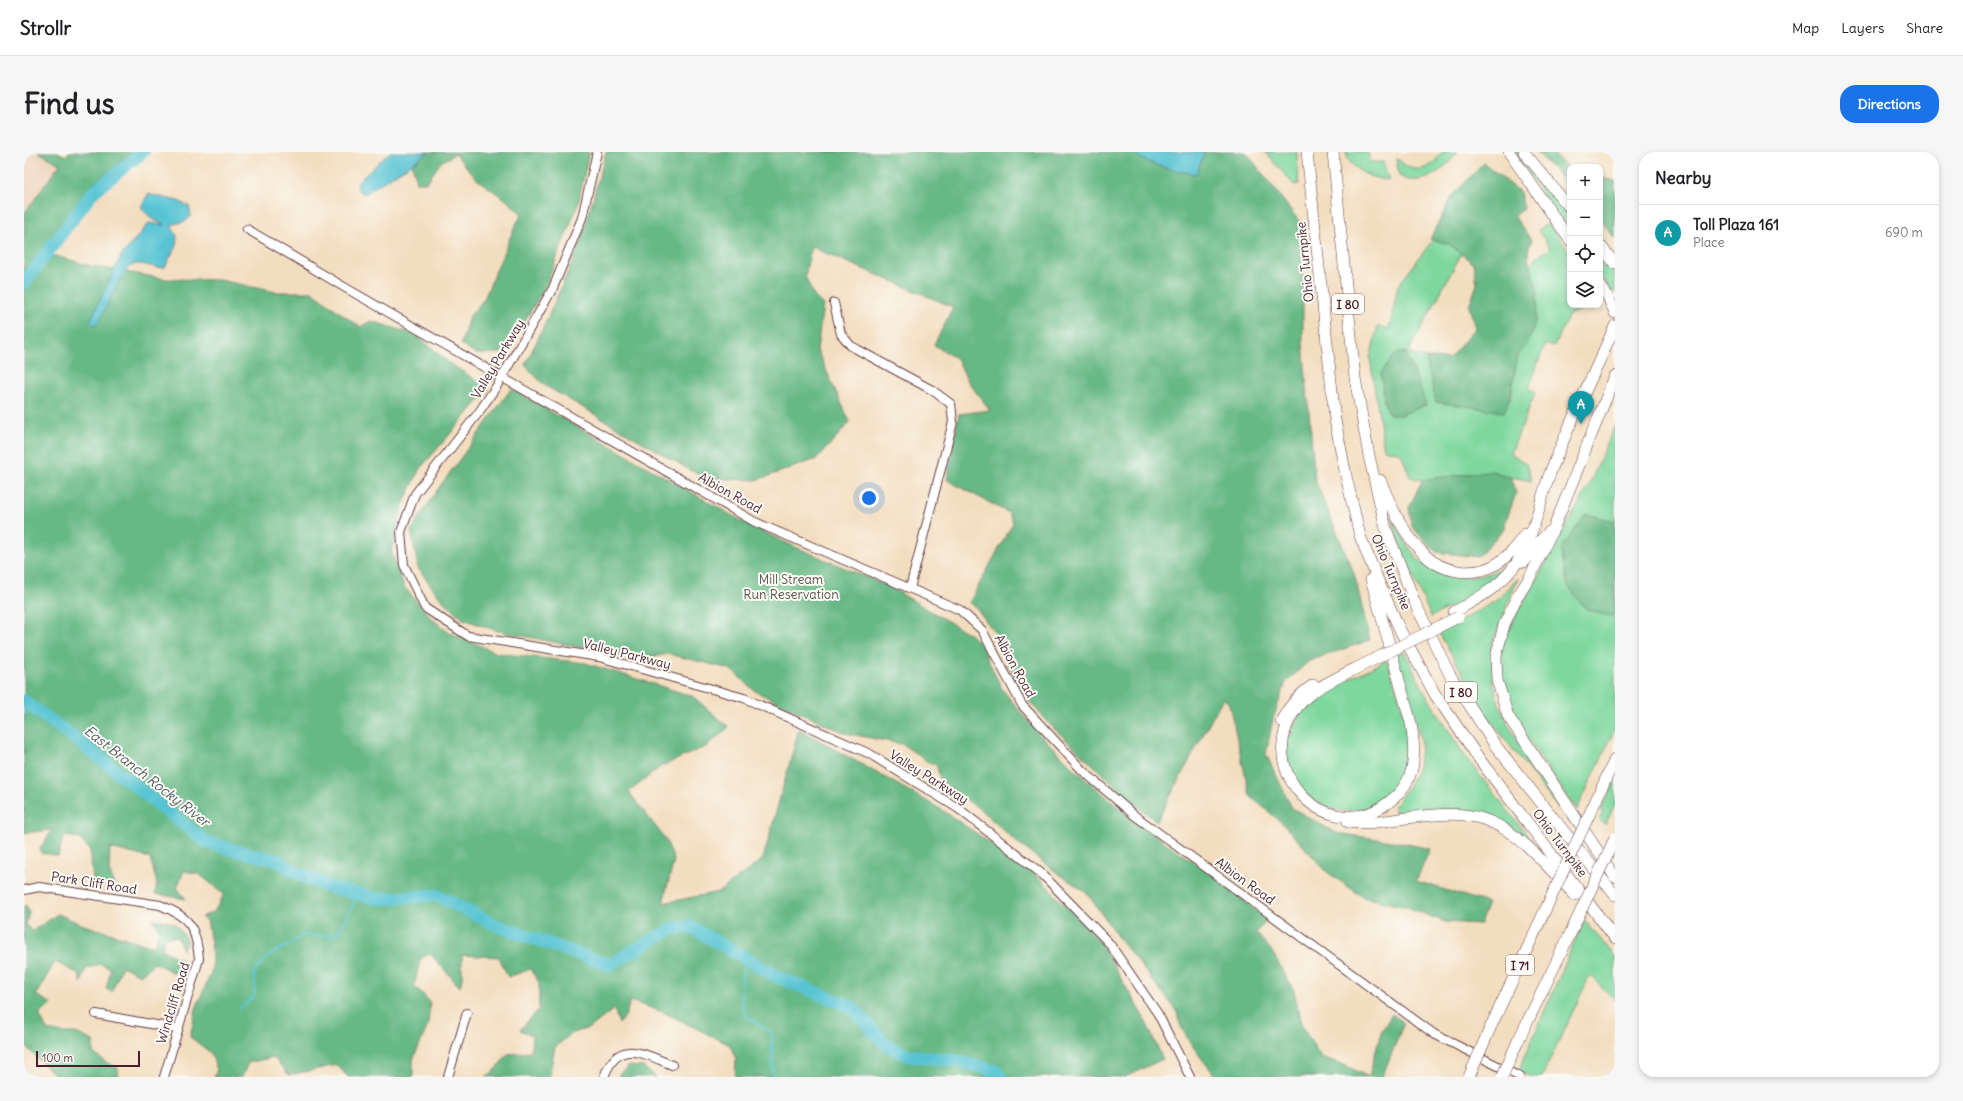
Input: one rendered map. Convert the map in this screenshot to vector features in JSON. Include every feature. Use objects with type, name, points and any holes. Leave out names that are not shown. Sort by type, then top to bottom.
[{"type":"highway","name":"Ohio Turnpike","points":[[1307,152],[1335,420],[1360,536],[1401,632],[1436,696],[1480,760],[1612,934]]},
{"type":"highway","name":"Ohio Turnpike","points":[[1333,152],[1356,378],[1369,456],[1386,529],[1415,603],[1450,675],[1495,745],[1615,895]]},
{"type":"highway","points":[[1510,152],[1567,236]]},
{"type":"highway","points":[[1524,152],[1567,204]]},
{"type":"highway","points":[[1603,249],[1615,264]]},
{"type":"highway","points":[[1603,289],[1615,313]]},
{"type":"highway","points":[[1456,614],[1494,588],[1512,569],[1525,547],[1552,470],[1615,326]]},
{"type":"highway","points":[[1615,376],[1555,525],[1530,577],[1516,599],[1504,625],[1496,657],[1497,680],[1503,703],[1520,735],[1615,877]]},
{"type":"highway","points":[[1369,456],[1394,512],[1412,540],[1424,554],[1440,566],[1470,572],[1497,564],[1517,545],[1534,520]]},
{"type":"highway","points":[[1360,536],[1364,558],[1411,723],[1414,743],[1414,762],[1409,777],[1401,791],[1393,799],[1382,807],[1371,812],[1358,816],[1344,816],[1327,812],[1313,805],[1303,797],[1295,787],[1285,769],[1282,754],[1283,739],[1291,716],[1309,695],[1334,679],[1364,662],[1456,614],[1493,596],[1516,575],[1532,549],[1555,525]]},
{"type":"highway","points":[[1364,662],[1330,674],[1301,693],[1289,706],[1280,723],[1276,741],[1278,766],[1287,788],[1297,800],[1321,817],[1336,821],[1368,822],[1443,814],[1464,815],[1485,819],[1501,825],[1525,843],[1612,934]]},
{"type":"highway","name":"I 71","points":[[1469,1077],[1491,1026],[1615,759]]},
{"type":"highway","name":"I 71","points":[[1502,1077],[1615,838]]},
{"type":"street","name":"Valley Parkway","points":[[597,152],[582,218],[553,288],[503,376],[479,412],[415,494],[401,532],[404,565],[425,608],[468,636],[599,657],[744,698],[870,754],[934,793],[959,809],[1042,874],[1109,943],[1158,1014],[1190,1077]]},
{"type":"street","name":"Albion Road","points":[[247,229],[344,287],[503,376],[755,522],[960,610],[982,630],[1022,705],[1082,770],[1134,815],[1434,1034],[1520,1077]]},
{"type":"street","points":[[834,303],[841,334],[851,346],[932,390],[951,404],[953,422],[910,588]]},
{"type":"street","name":"Park Cliff Road","points":[[24,890],[39,887],[160,905]]},
{"type":"street","name":"Windcliff Road","points":[[160,905],[176,912],[189,923],[197,940],[199,959],[164,1077]]},
{"type":"street","points":[[96,1014],[178,1030]]},
{"type":"street","points":[[448,1077],[468,1014]]},
{"type":"street","points":[[604,1077],[608,1064],[617,1055],[629,1052],[641,1053],[672,1065]]},
{"type":"shaded area","points":[[24,152],[38,152],[60,164],[24,214]]},
{"type":"green space","points":[[38,152],[58,152],[65,156],[69,152],[132,152],[90,187],[36,258],[56,256],[91,266],[166,279],[220,280],[276,292],[312,292],[360,327],[371,321],[417,335],[448,362],[489,389],[419,470],[403,505],[391,552],[404,587],[430,617],[448,632],[497,653],[586,663],[692,696],[729,727],[707,746],[660,767],[629,792],[666,840],[674,860],[663,903],[719,892],[763,859],[799,729],[939,808],[1033,872],[1098,939],[1144,1018],[1163,1059],[1125,1077],[735,1077],[736,1059],[730,1045],[663,1012],[630,1001],[626,1015],[619,1024],[614,1009],[591,1027],[571,1034],[555,1047],[549,1077],[486,1077],[495,1070],[508,1054],[531,1052],[532,1035],[520,1030],[539,1009],[539,983],[531,969],[508,977],[499,957],[462,955],[462,978],[460,987],[430,954],[421,958],[414,985],[430,1002],[428,1025],[413,1060],[413,1077],[348,1077],[337,1065],[289,1075],[273,1057],[248,1063],[242,1077],[214,1077],[217,1070],[211,1053],[190,1037],[196,1008],[212,970],[212,949],[207,921],[201,917],[214,912],[224,894],[199,874],[184,871],[177,888],[186,899],[155,894],[157,884],[150,858],[110,848],[109,870],[116,890],[93,881],[90,850],[79,838],[64,836],[58,856],[43,854],[40,849],[52,830],[24,833],[24,214],[60,164]]},
{"type":"green space","points":[[428,152],[589,152],[578,205],[545,287],[508,350],[500,353],[476,354],[461,344],[469,317],[484,299],[515,226],[522,214],[505,199],[478,180],[455,154],[441,162],[427,182],[417,182],[412,164]]},
{"type":"green space","points":[[606,152],[1132,152],[1138,157],[1153,164],[1196,174],[1204,153],[1201,152],[1246,152],[1303,226],[1303,343],[1315,480],[1354,573],[1370,640],[1309,661],[1286,682],[1273,719],[1266,754],[1292,808],[1336,833],[1399,842],[1430,849],[1416,881],[1488,903],[1480,924],[1445,922],[1409,908],[1363,897],[1327,872],[1281,822],[1250,796],[1229,704],[1223,698],[1157,821],[1140,809],[1046,721],[1020,690],[995,633],[975,606],[969,603],[1013,523],[1009,513],[947,480],[959,414],[990,410],[969,383],[957,359],[934,345],[953,307],[811,247],[805,276],[814,296],[823,305],[817,350],[850,422],[817,459],[757,480],[704,478],[544,385],[525,365],[545,324],[581,242]]},
{"type":"green space","points":[[1265,152],[1297,152],[1299,184],[1294,185]]},
{"type":"green space","points":[[1346,152],[1368,152],[1370,162],[1383,162],[1389,180],[1369,176],[1362,172],[1351,164]]},
{"type":"green space","points":[[1442,152],[1457,152],[1446,166],[1431,176],[1415,180],[1399,176],[1396,159],[1411,168],[1422,169],[1433,163]]},
{"type":"green space","points":[[1513,152],[1520,152],[1567,210],[1567,229]]},
{"type":"green space","points":[[1537,152],[1553,152],[1567,167],[1567,184]]},
{"type":"green space","points":[[1484,163],[1520,192],[1524,209],[1514,216],[1532,241],[1528,254],[1537,294],[1537,307],[1534,326],[1527,344],[1518,357],[1511,392],[1504,412],[1436,402],[1426,358],[1449,359],[1475,328],[1469,306],[1477,284],[1474,264],[1449,244],[1430,239],[1453,195]]},
{"type":"green space","points":[[1603,179],[1615,181],[1615,238],[1603,224]]},
{"type":"green space","points":[[1465,197],[1486,208],[1408,353],[1426,358],[1436,402],[1511,398],[1517,358],[1526,345],[1538,293],[1530,266],[1534,259],[1550,248],[1538,230],[1549,223],[1567,249],[1567,308],[1586,308],[1569,315],[1554,347],[1545,344],[1529,388],[1535,393],[1511,453],[1526,464],[1532,481],[1510,477],[1492,471],[1422,480],[1410,477],[1401,453],[1384,449],[1370,358],[1378,326],[1389,329],[1398,286]]},
{"type":"green space","points":[[1603,254],[1615,270],[1615,293],[1613,293],[1603,280]]},
{"type":"green space","points":[[1405,352],[1414,371],[1426,405],[1401,415],[1389,415],[1384,402],[1381,373],[1396,354]]},
{"type":"green space","name":"Mill Stream Run Reservation","points":[[511,389],[747,524],[793,546],[890,587],[971,635],[981,645],[1002,689],[1036,731],[1077,771],[1138,824],[1206,870],[1267,919],[1256,933],[1271,950],[1294,991],[1302,1027],[1321,1057],[1342,1064],[1369,1077],[1216,1077],[1186,1036],[1178,1019],[1177,1011],[1117,936],[1087,893],[1019,844],[981,810],[941,782],[936,764],[928,762],[902,744],[845,733],[755,691],[730,669],[669,654],[637,659],[498,631],[463,619],[440,598],[418,568],[411,530],[438,489]]},
{"type":"green space","points":[[1615,425],[1615,729],[1577,810],[1528,739],[1517,720],[1508,700],[1502,680],[1499,658],[1506,634],[1589,485]]},
{"type":"green space","points":[[1492,471],[1510,477],[1516,493],[1503,530],[1478,557],[1436,552],[1412,527],[1409,508],[1422,480]]},
{"type":"green space","points":[[1586,514],[1615,521],[1615,613],[1611,617],[1586,609],[1568,586],[1561,549]]},
{"type":"green space","points":[[1391,517],[1416,557],[1427,567],[1437,572],[1447,576],[1468,578],[1489,573],[1508,564],[1497,578],[1483,590],[1452,609],[1450,607],[1431,617],[1403,553]]},
{"type":"green space","points":[[1518,578],[1492,643],[1493,680],[1498,701],[1510,728],[1572,819],[1570,823],[1488,717],[1439,633],[1497,600]]},
{"type":"green space","points":[[1404,651],[1425,693],[1466,758],[1533,842],[1530,845],[1506,824],[1469,812],[1396,815],[1394,806],[1414,776],[1421,751],[1421,740],[1396,655]]},
{"type":"green space","points":[[1387,660],[1407,723],[1412,747],[1405,780],[1393,795],[1367,809],[1341,811],[1330,809],[1310,798],[1298,785],[1289,767],[1285,750],[1295,722],[1309,701],[1328,689]]},
{"type":"green space","points":[[1615,780],[1615,804],[1605,825],[1599,819],[1602,814],[1602,807]]},
{"type":"green space","points":[[26,905],[29,913],[26,924],[32,931],[58,914],[81,924],[154,947],[159,930],[153,919],[171,922],[177,926],[187,941],[183,950],[177,937],[164,938],[162,949],[185,962],[174,973],[155,963],[140,975],[122,966],[112,992],[106,989],[111,969],[101,964],[86,969],[81,983],[79,974],[55,962],[36,995],[52,1004],[39,1014],[47,1030],[63,1033],[76,1033],[93,1041],[93,1053],[105,1062],[117,1067],[119,1077],[57,1077],[28,1049],[24,1034],[24,906]]},
{"type":"green space","points":[[1584,920],[1615,956],[1615,1000],[1590,975],[1542,1077],[1531,1077],[1519,1070]]},
{"type":"green space","points":[[1392,1014],[1404,1023],[1382,1077],[1369,1077],[1381,1032]]},
{"type":"green space","points":[[629,1066],[643,1067],[656,1077],[622,1077],[618,1075]]},
{"type":"water","points":[[390,152],[428,152],[365,194],[359,191],[357,183]]},
{"type":"water","points":[[1132,152],[1204,153],[1196,174],[1153,164],[1138,157]]},
{"type":"water","points":[[148,194],[178,201],[189,206],[191,216],[186,221],[171,225],[177,236],[176,246],[165,267],[160,268],[143,264],[135,264],[130,266],[119,281],[98,323],[94,325],[90,321],[121,256],[149,223],[165,225],[152,219],[141,207]]},
{"type":"waterway","name":"East Branch Rocky River","points":[[24,283],[93,192],[143,152]]},
{"type":"waterway","name":"East Branch Rocky River","points":[[24,701],[77,740],[206,842],[277,860],[293,871],[329,887],[379,899],[436,895],[498,926],[609,965],[671,929],[689,926],[780,978],[852,1007],[885,1044],[907,1055],[953,1060],[996,1071],[1001,1077]]},
{"type":"waterway","points":[[24,714],[31,706]]},
{"type":"waterway","points":[[240,1008],[254,996],[254,973],[265,959],[278,950],[289,945],[302,935],[335,936],[359,894]]},
{"type":"waterway","points":[[744,957],[741,994],[744,1014],[772,1033],[773,1077]]},
{"type":"place","name":"Toll Plaza 161","points":[[1581,424]]}]
